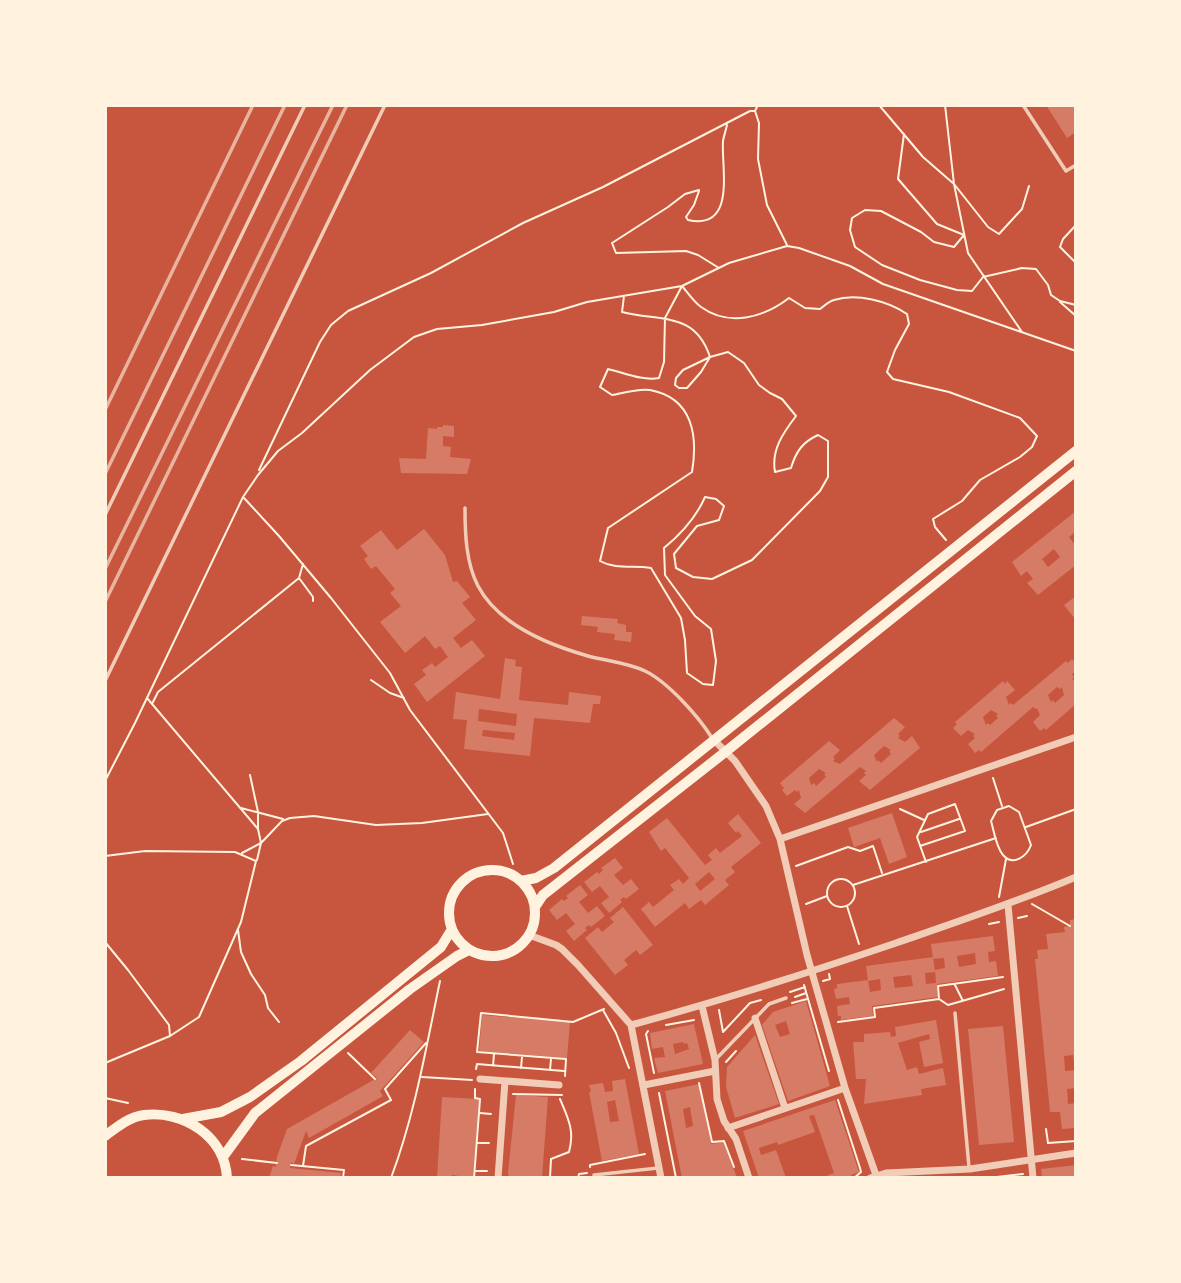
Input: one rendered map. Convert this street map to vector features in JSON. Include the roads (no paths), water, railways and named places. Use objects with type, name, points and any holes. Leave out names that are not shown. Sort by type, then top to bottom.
[{"type":"main road","points":[[521,881],[554,868],[1076,451]]},
{"type":"main road","points":[[535,907],[543,895],[1076,471]]},
{"type":"main road","points":[[492,870],[512,875],[521,881],[528,889],[535,907],[533,926],[518,948],[493,956],[462,945],[449,919],[451,898],[463,881],[471,875],[492,870]]},
{"type":"main road","points":[[183,1119],[221,1112],[250,1097],[301,1061],[441,947],[452,929]]},
{"type":"main road","points":[[223,1157],[255,1113],[410,989],[470,950]]},
{"type":"main road","points":[[105,1136],[122,1123],[142,1115],[163,1114],[183,1119],[206,1135],[223,1157],[228,1176]]},
{"type":"street","points":[[780,839],[1076,737]]},
{"type":"street","points":[[714,740],[724,753],[735,761],[766,806],[780,839],[807,955],[873,1177],[886,1173],[982,1168],[1076,1153]]},
{"type":"street","points":[[631,1025],[813,971],[1008,905],[1076,877]]},
{"type":"street","points":[[1008,905],[1031,1160],[1030,1176]]},
{"type":"street","points":[[529,935],[562,949],[631,1025],[661,1178]]},
{"type":"street","points":[[702,1006],[715,1060],[717,1099],[728,1128],[736,1139],[749,1178]]},
{"type":"street","points":[[755,1018],[785,1108]]},
{"type":"street","points":[[644,1085],[715,1071]]},
{"type":"street","points":[[476,1079],[559,1085]]},
{"type":"street","points":[[498,1178],[505,1082]]},
{"type":"street","points":[[728,1128],[845,1088]]},
{"type":"street","points":[[982,1168],[986,1178]]},
{"type":"lane","points":[[105,515],[304,105]]},
{"type":"lane","points":[[105,681],[385,105]]},
{"type":"lane","points":[[1023,105],[1066,171],[1076,165]]},
{"type":"lane","points":[[465,508],[465,538],[471,566],[478,586],[489,602],[532,634],[568,649],[645,671],[663,683],[714,740]]},
{"type":"lane","points":[[715,1060],[769,1004],[786,998]]},
{"type":"lane","points":[[955,1013],[970,1169]]},
{"type":"lane","points":[[594,1175],[659,1168]]},
{"type":"railway","points":[[105,410],[253,105]]},
{"type":"railway","points":[[105,474],[285,105]]},
{"type":"railway","points":[[105,569],[333,105]]},
{"type":"railway","points":[[105,602],[347,105]]}]
